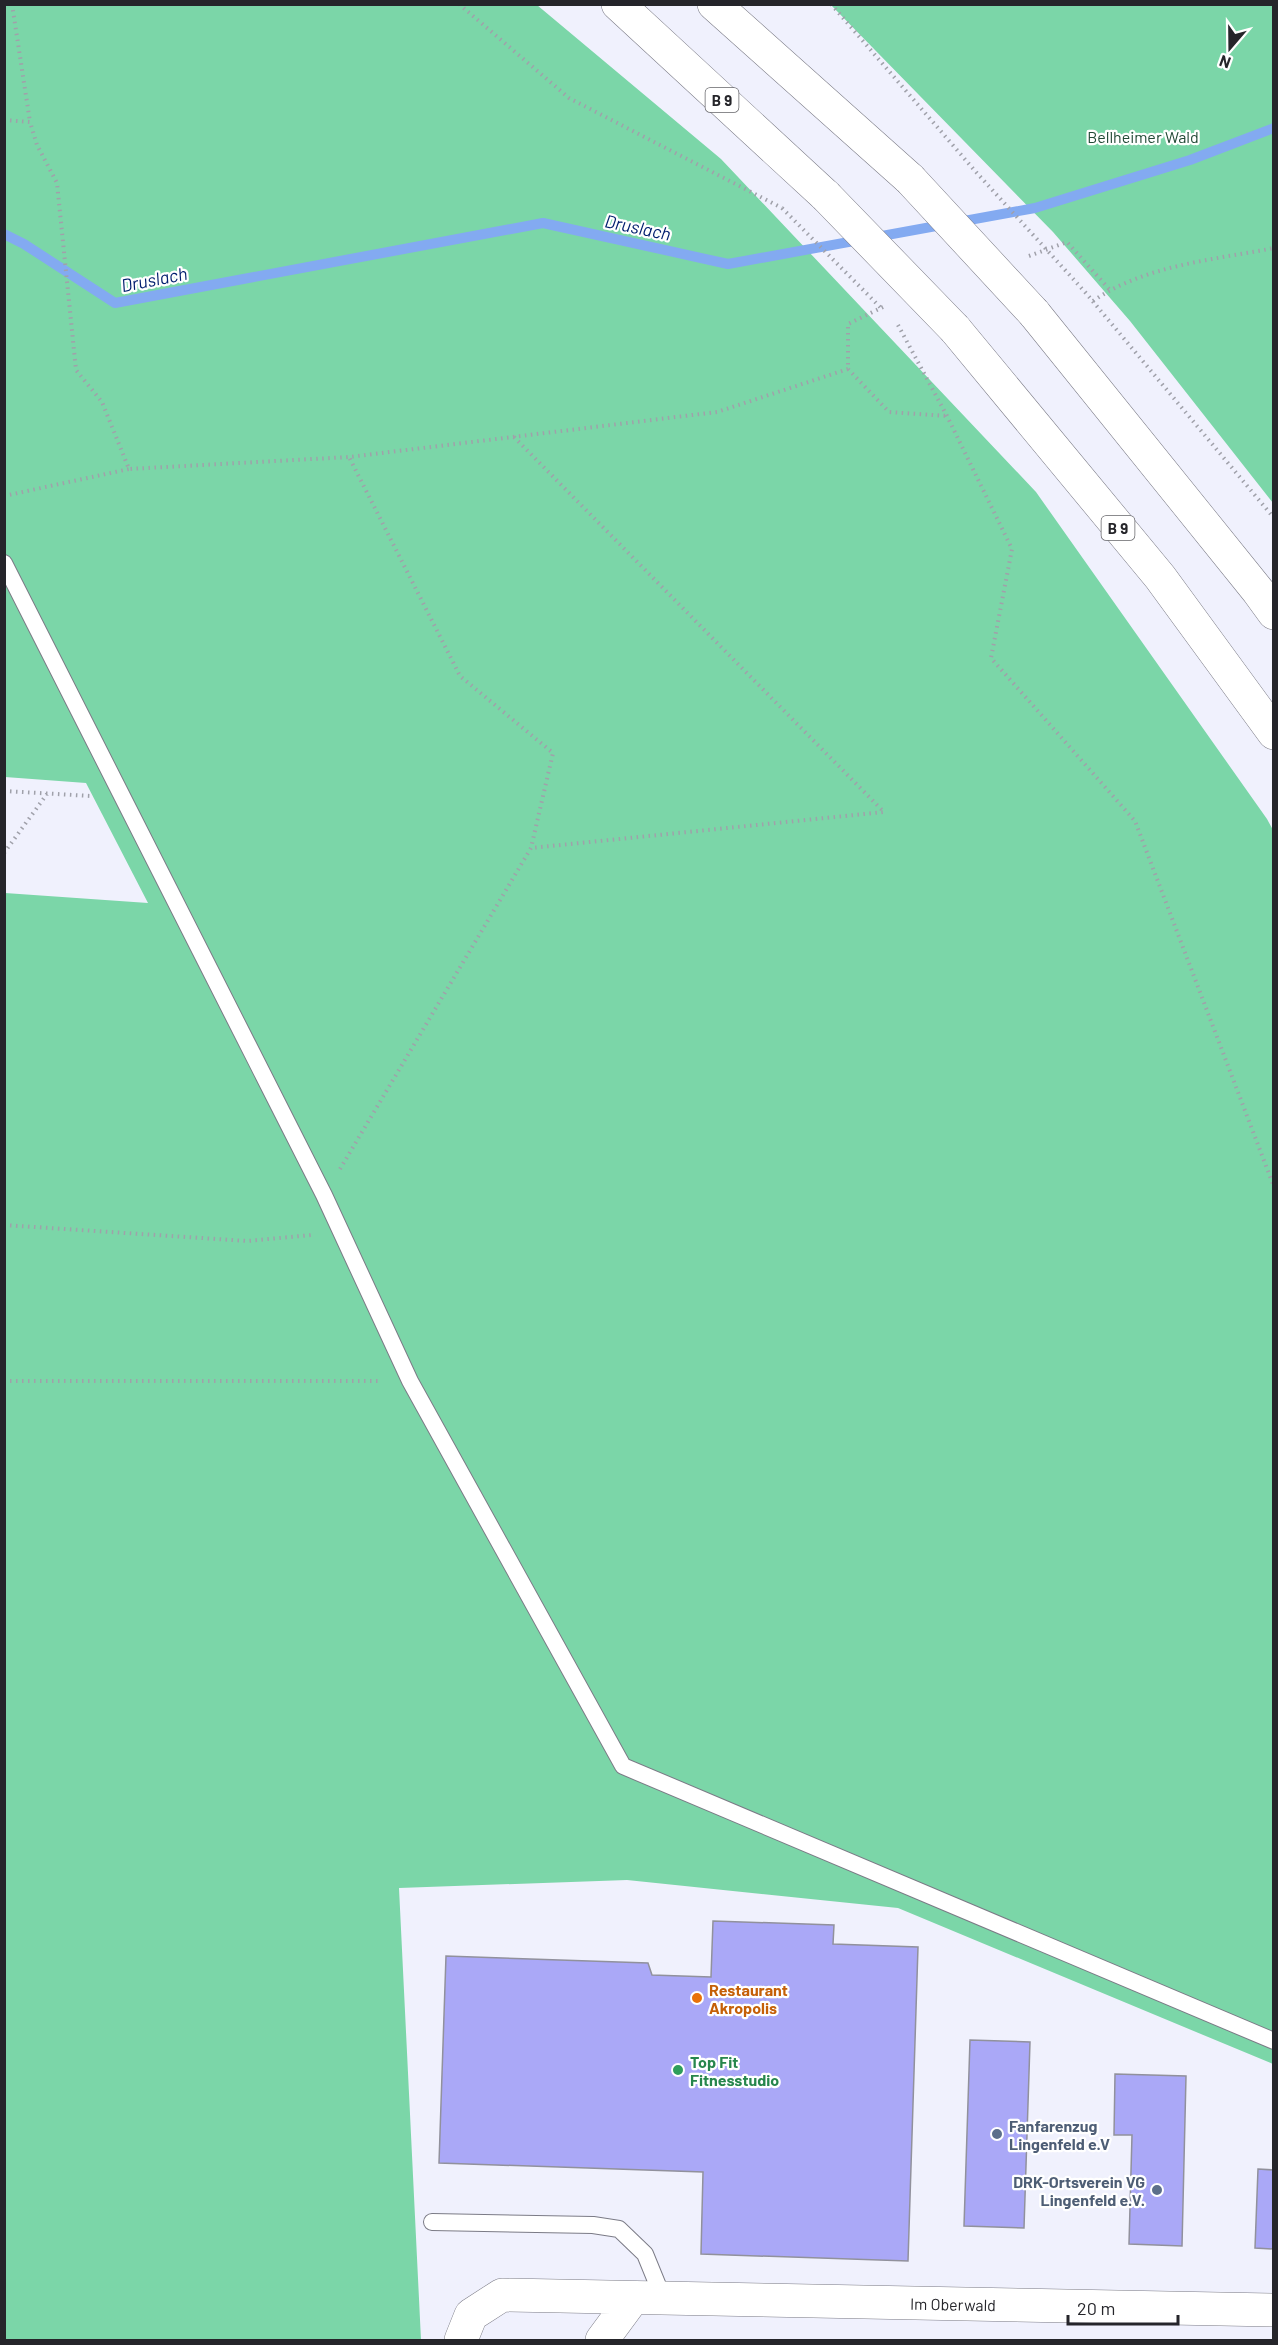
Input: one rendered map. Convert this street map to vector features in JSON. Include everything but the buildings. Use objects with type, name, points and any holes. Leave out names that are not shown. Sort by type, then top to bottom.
[{"type":"main road","name":"B 9","points":[[618,4],[826,196],[955,329],[1160,577],[1274,733]]},
{"type":"main road","points":[[714,4],[910,179],[1034,313],[1274,613]]},
{"type":"main road","name":"Im Oberwald","points":[[461,2340],[471,2315],[502,2295],[1274,2310]]},
{"type":"main road","points":[[602,2340],[648,2298]]},
{"type":"lane","points":[[4,563],[324,1195],[410,1381],[623,1766],[1274,2041]]},
{"type":"lane","points":[[432,2222],[593,2225],[619,2229],[645,2254],[648,2298]]},
{"type":"path","points":[[12,4],[30,122],[38,145],[57,183],[76,369],[102,402],[129,469]]},
{"type":"path","points":[[459,4],[569,98],[782,208],[898,325],[947,416],[1012,549],[991,658],[1135,821],[1274,1187]]},
{"type":"path","points":[[831,4],[976,172],[1093,301],[1274,518]]},
{"type":"path","points":[[4,120],[30,122]]},
{"type":"path","points":[[1067,242],[1109,290]]},
{"type":"path","points":[[1093,301],[1109,290],[1161,270],[1274,248]]},
{"type":"path","points":[[848,324],[848,369],[889,412],[947,416]]},
{"type":"path","points":[[4,496],[129,469],[349,457],[717,412],[848,369]]},
{"type":"path","points":[[513,436],[884,812],[531,848]]},
{"type":"path","points":[[324,1195],[531,848],[553,753],[460,676],[349,457]]},
{"type":"path","points":[[4,790],[123,798]]},
{"type":"path","points":[[4,853],[48,793]]},
{"type":"path","points":[[4,1225],[247,1241],[341,1232]]},
{"type":"path","points":[[4,1381],[410,1381]]},
{"type":"green space","points":[[5,5],[537,5],[721,159],[1036,492],[1267,819],[1273,830],[1273,2064],[898,1908],[627,1880],[399,1888],[421,2340],[5,2340],[5,893],[148,903],[86,783],[5,777]]},
{"type":"green space","name":"Bellheimer Wald","points":[[831,5],[1273,5],[1273,503],[1130,321],[1053,232]]},
{"type":"waterway","name":"Druslach","points":[[4,234],[24,244],[115,303],[543,223],[728,264],[1035,208],[1190,160],[1274,128]]},
{"type":"place","name":"Restaurant Akropolis","points":[[697,1998]]},
{"type":"place","name":"Top Fit Fitnesstudio","points":[[678,2070]]},
{"type":"place","name":"Fanfarenzug Lingenfeld e.V","points":[[997,2134]]},
{"type":"place","name":"DRK-Ortsverein VG Lingenfeld e.V.","points":[[1157,2190]]}]
